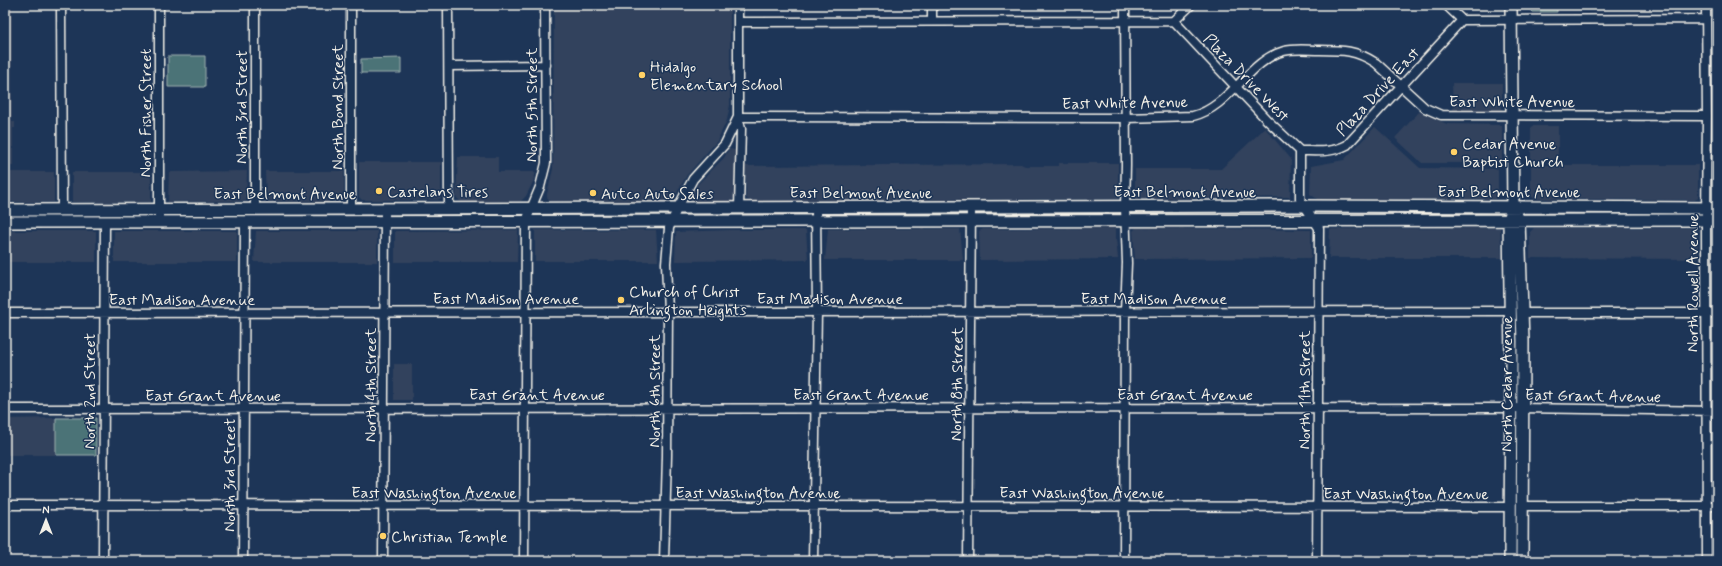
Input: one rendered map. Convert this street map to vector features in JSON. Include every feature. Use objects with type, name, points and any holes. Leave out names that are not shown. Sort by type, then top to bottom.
[{"type":"main road","name":"North Cedar Avenue","points":[[1511,5],[1513,208],[1516,312],[1523,409],[1522,561]]},
{"type":"main road","name":"East Belmont Avenue","points":[[5,210],[1304,206],[1712,208]]},
{"type":"main road","points":[[292,222],[318,216],[343,216],[350,213],[352,209]]},
{"type":"main road","name":"East Belmont Avenue","points":[[5,222],[1711,220]]},
{"type":"main road","name":"North Cedar Avenue","points":[[1511,559],[1511,408],[1516,312]]},
{"type":"street","points":[[62,5],[62,210]]},
{"type":"street","name":"North Fisher Street","points":[[159,5],[159,222]]},
{"type":"street","name":"North 3rd Street","points":[[255,5],[255,209]]},
{"type":"street","name":"North Bond Street","points":[[351,5],[352,209]]},
{"type":"street","points":[[448,5],[449,208]]},
{"type":"street","name":"North 5th Street","points":[[524,561],[526,221],[540,187],[546,163],[545,5]]},
{"type":"street","points":[[738,5],[738,117],[741,129],[739,208]]},
{"type":"street","points":[[932,5],[932,21]]},
{"type":"street","points":[[1124,561],[1125,312],[1127,263],[1125,220],[1125,5]]},
{"type":"street","points":[[738,22],[1174,21],[1191,5]]},
{"type":"street","points":[[1446,5],[1462,20],[1706,19]]},
{"type":"street","name":"North Rowell Avenue","points":[[1706,5],[1707,116],[1712,208],[1707,313],[1707,561]]},
{"type":"street","name":"Plaza Drive East","points":[[1300,151],[1329,151],[1347,145],[1462,20]]},
{"type":"street","name":"Plaza Drive West","points":[[1174,21],[1267,120],[1300,151]]},
{"type":"street","name":"East White Avenue","points":[[738,117],[1183,117],[1202,114],[1219,103],[1264,61],[1283,51],[1294,50],[1345,50],[1357,52],[1376,63],[1425,108],[1441,116],[1707,116]]},
{"type":"street","points":[[448,66],[546,65]]},
{"type":"street","points":[[670,221],[693,179],[725,144],[738,117]]},
{"type":"street","points":[[1300,151],[1300,199],[1314,221]]},
{"type":"street","points":[[813,561],[817,312],[816,208]]},
{"type":"street","name":"North 8th Street","points":[[968,561],[971,208]]},
{"type":"street","name":"North 4th Street","points":[[383,561],[385,209]]},
{"type":"street","name":"North 6th Street","points":[[664,561],[667,456],[668,312],[666,263],[670,221]]},
{"type":"street","name":"North 11th Street","points":[[1314,221],[1319,228],[1317,561]]},
{"type":"street","name":"North 2nd Street","points":[[103,561],[105,222]]},
{"type":"street","name":"North 3rd Street","points":[[243,561],[243,312],[245,222]]},
{"type":"street","name":"East Madison Avenue","points":[[5,313],[1717,313]]},
{"type":"street","name":"East Grant Avenue","points":[[5,409],[1511,408],[1717,411]]},
{"type":"street","name":"East Washington Avenue","points":[[5,505],[1511,507]]},
{"type":"street","points":[[1523,506],[1717,506]]},
{"type":"shaded area","points":[[5,5],[12,5],[12,122],[15,122],[15,128],[13,128],[13,166],[5,166]]},
{"type":"shaded area","name":"Hidalgo Elementary School","points":[[554,5],[730,5],[730,105],[727,120],[717,141],[687,175],[674,198],[670,201],[550,201],[547,197],[553,169]]},
{"type":"shaded area","points":[[1715,5],[1717,5],[1717,161],[1716,161]]},
{"type":"shaded area","points":[[1452,83],[1502,83],[1502,110],[1453,110]]},
{"type":"shaded area","points":[[1419,112],[1447,124],[1502,125],[1502,163],[1422,163],[1395,138]]},
{"type":"shaded area","points":[[1533,126],[1558,126],[1558,160],[1531,160],[1531,128]]},
{"type":"shaded area","points":[[1375,127],[1420,168],[1498,169],[1498,196],[1495,199],[1317,199],[1310,194],[1311,166],[1344,160]]},
{"type":"shaded area","points":[[1265,128],[1291,159],[1290,197],[1135,199],[1135,169],[1221,169]]},
{"type":"shaded area","points":[[729,149],[735,150],[734,197],[732,201],[692,201],[689,198],[698,184],[724,158]]},
{"type":"shaded area","points":[[458,157],[498,157],[498,172],[536,172],[526,196],[521,201],[461,202],[456,197]]},
{"type":"shaded area","points":[[359,162],[441,162],[441,198],[438,200],[362,200],[359,197]]},
{"type":"shaded area","points":[[1059,163],[1118,163],[1118,199],[751,201],[746,198],[746,166],[1021,164],[1025,166],[1059,166]]},
{"type":"shaded area","points":[[1531,165],[1698,165],[1698,197],[1695,200],[1535,199],[1531,196]]},
{"type":"shaded area","points":[[247,171],[246,201],[168,202],[169,172]]},
{"type":"shaded area","points":[[265,171],[344,171],[344,199],[326,202],[266,201]]},
{"type":"shaded area","points":[[5,172],[54,172],[54,202],[5,202]]},
{"type":"shaded area","points":[[72,172],[151,172],[151,202],[72,202]]},
{"type":"shaded area","points":[[1115,228],[1118,259],[980,260],[979,231],[983,229]]},
{"type":"shaded area","points":[[1136,228],[1311,230],[1311,258],[1135,259],[1133,231]]},
{"type":"shaded area","points":[[1500,228],[1502,258],[1329,258],[1330,229]]},
{"type":"shaded area","points":[[1534,228],[1697,228],[1698,259],[1530,258],[1530,232]]},
{"type":"shaded area","points":[[828,229],[960,229],[963,260],[825,260]]},
{"type":"shaded area","points":[[518,230],[517,262],[395,262],[395,231]]},
{"type":"shaded area","points":[[535,230],[656,230],[658,261],[535,261]]},
{"type":"shaded area","points":[[806,230],[808,260],[675,261],[676,232]]},
{"type":"shaded area","points":[[5,231],[96,231],[96,262],[5,262]]},
{"type":"shaded area","points":[[114,231],[237,231],[237,262],[114,262]]},
{"type":"shaded area","points":[[256,231],[377,231],[377,262],[254,262]]},
{"type":"shaded area","points":[[394,364],[412,364],[412,400],[394,400]]},
{"type":"shaded area","points":[[56,418],[56,455],[5,455],[5,419]]},
{"type":"green space","points":[[1530,5],[1557,5],[1557,12],[1533,12],[1530,9]]},
{"type":"green space","points":[[168,56],[205,56],[205,87],[168,87]]},
{"type":"green space","points":[[401,58],[401,73],[361,73],[361,59]]},
{"type":"green space","points":[[56,418],[96,418],[96,455],[56,455]]},
{"type":"place","name":"Hidalgo Elementary School","points":[[642,75]]},
{"type":"place","name":"Cedar Avenue Baptist Church","points":[[1454,152]]},
{"type":"place","name":"Castelans Tires","points":[[379,191]]},
{"type":"place","name":"Autco Auto Sales","points":[[593,193]]},
{"type":"place","name":"Church of Christ Arlington Heights","points":[[621,300]]},
{"type":"place","name":"Christian Temple","points":[[383,536]]}]
